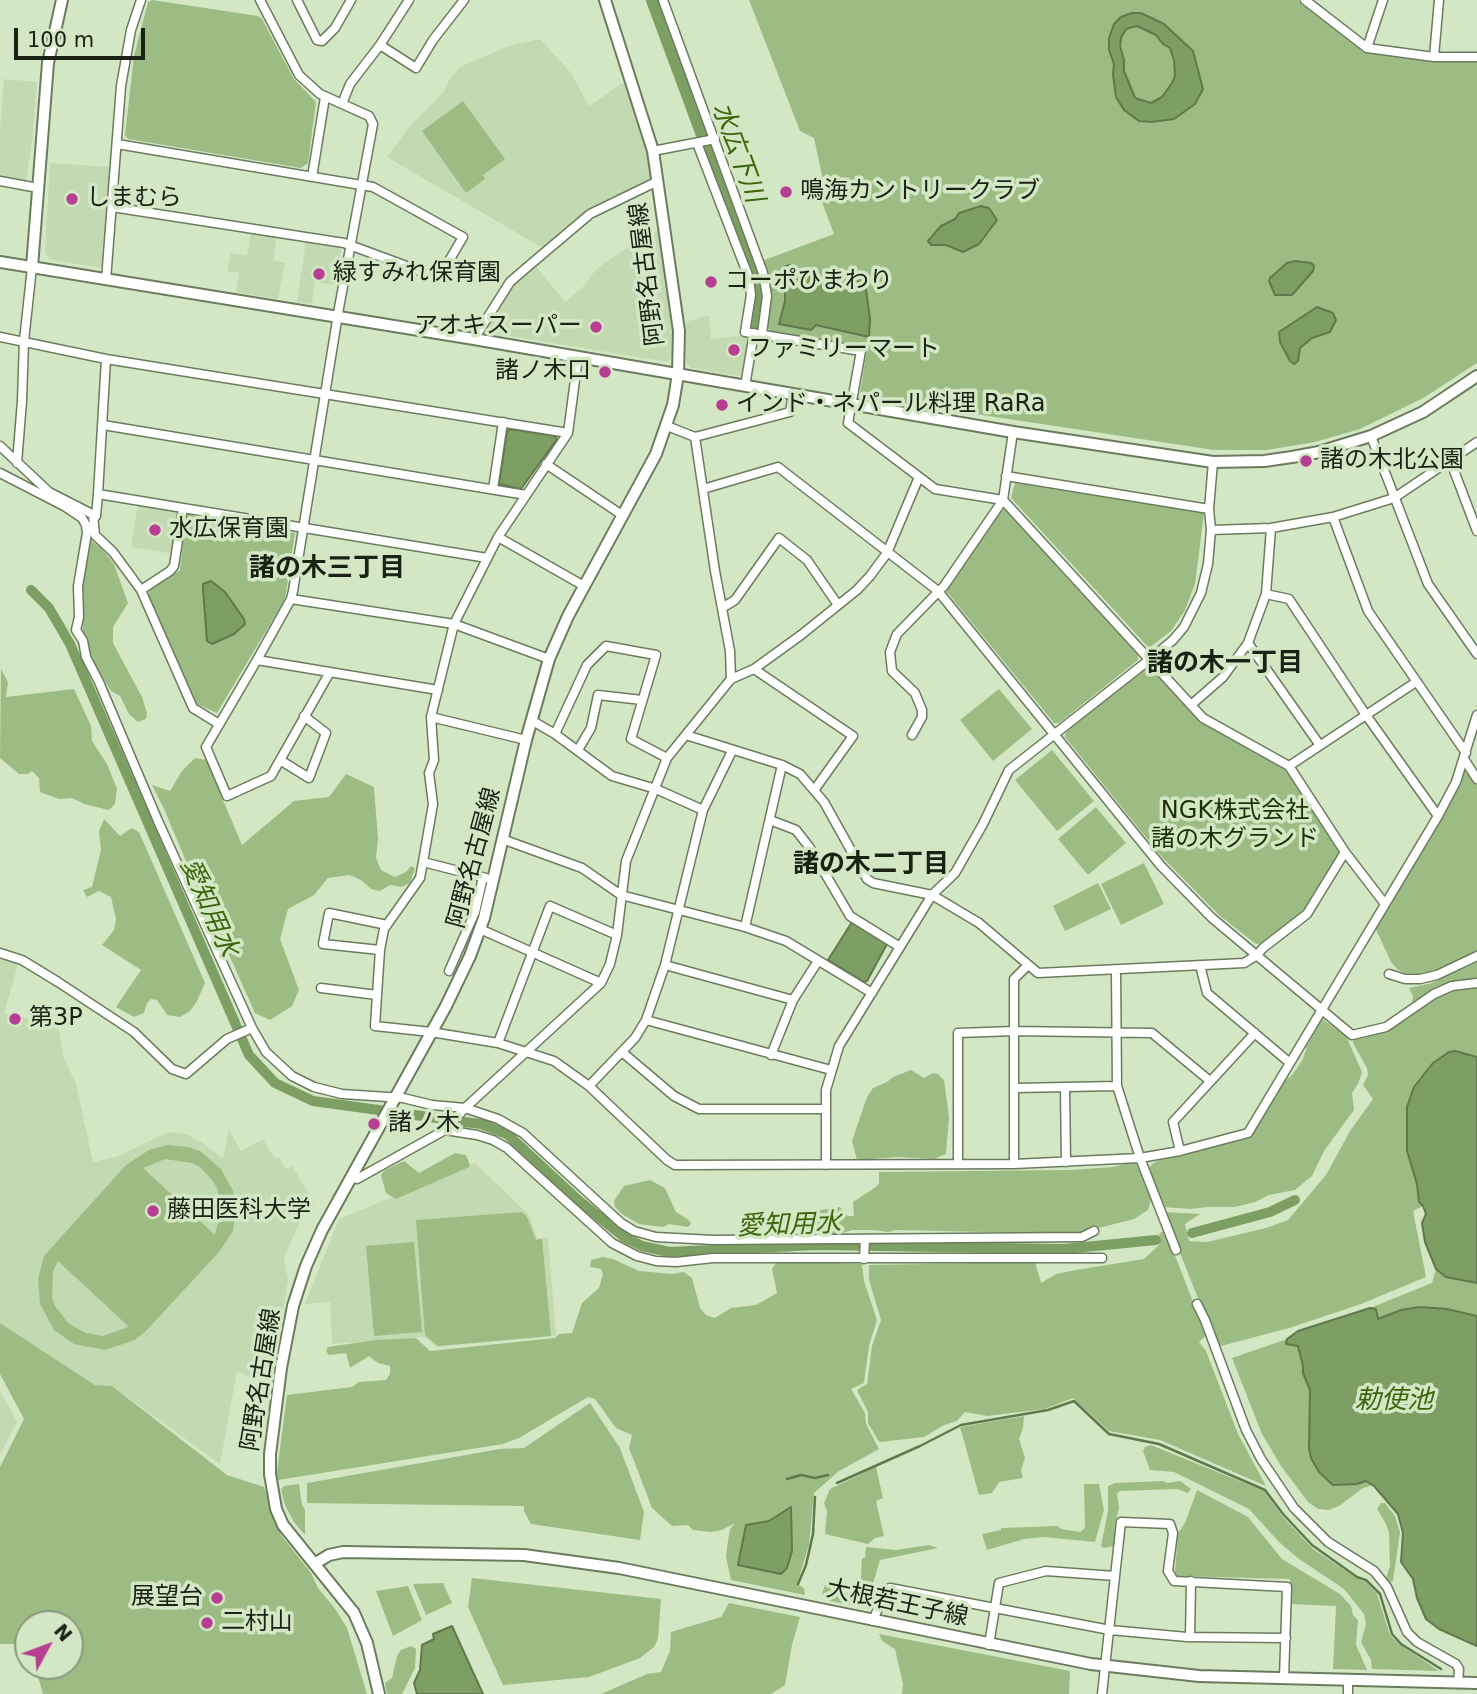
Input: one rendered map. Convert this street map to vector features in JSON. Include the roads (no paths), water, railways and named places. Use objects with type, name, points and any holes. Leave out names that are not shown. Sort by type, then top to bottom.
[{"type":"street","points":[[17,463],[24,341],[48,64],[62,0]]},
{"type":"street","points":[[106,280],[126,57],[141,0]]},
{"type":"street","points":[[260,0],[299,75],[325,97],[369,116],[373,124],[337,318],[291,599],[206,747],[227,796],[271,776],[330,672]]},
{"type":"street","points":[[297,0],[317,40],[322,41],[335,29],[351,0]]},
{"type":"street","points":[[342,104],[350,84],[380,45],[409,0]]},
{"type":"street","points":[[380,45],[416,68],[433,40],[464,0]]},
{"type":"street","name":"阿野名古屋線","points":[[379,1694],[367,1643],[354,1613],[283,1525],[276,1509],[270,1474],[270,1454],[284,1346],[306,1266],[351,1177],[463,972],[480,929],[488,878],[502,839],[549,659],[584,586],[656,454],[667,426],[678,374],[677,300],[653,151],[605,0]]},
{"type":"street","points":[[663,0],[766,282],[767,296],[745,386]]},
{"type":"street","points":[[1305,0],[1367,48],[1434,57],[1477,57]]},
{"type":"street","points":[[1367,48],[1383,0]]},
{"type":"street","points":[[1434,57],[1439,0]]},
{"type":"street","points":[[313,177],[325,97]]},
{"type":"street","points":[[653,151],[713,140]]},
{"type":"street","points":[[698,143],[749,278],[751,295],[745,332],[860,351],[848,423],[934,489],[1003,500],[1203,718],[1289,766],[1345,852],[1385,904]]},
{"type":"street","points":[[113,207],[351,245],[439,278],[463,237],[373,187],[117,144]]},
{"type":"street","points":[[0,181],[38,188]]},
{"type":"street","points":[[474,339],[510,282],[590,214],[658,181]]},
{"type":"street","points":[[0,262],[474,339],[1013,432],[1213,463],[1292,457],[1319,452],[1371,436],[1423,412],[1477,376]]},
{"type":"street","points":[[0,337],[106,359],[568,433]]},
{"type":"street","points":[[578,357],[568,433],[498,537],[454,624],[431,717],[434,760],[429,773],[433,804],[424,862],[420,878],[384,929],[374,1026],[498,1043],[554,1061],[589,1086],[675,1165],[1014,1164],[1140,1158],[1180,1152],[1248,1133],[1416,857],[1456,782],[1477,715]]},
{"type":"street","points":[[0,446],[48,492],[96,516],[106,359]]},
{"type":"street","points":[[667,426],[695,437],[790,412],[793,394]]},
{"type":"street","points":[[493,489],[503,422]]},
{"type":"street","points":[[103,425],[526,495]]},
{"type":"street","points":[[912,735],[922,717],[922,709],[915,693],[892,671],[890,652],[897,634],[938,591],[1003,500],[1013,432]]},
{"type":"street","points":[[1371,436],[1428,584],[1477,654]]},
{"type":"street","points":[[695,437],[730,651],[731,678]]},
{"type":"street","points":[[1211,530],[1271,528],[1333,517],[1394,498],[1477,442]]},
{"type":"street","points":[[1450,460],[1477,531]]},
{"type":"street","points":[[827,1165],[826,1090],[839,1046],[932,895],[955,873],[1009,770],[1149,660],[1184,627],[1201,593],[1208,564],[1213,463]]},
{"type":"street","points":[[547,464],[622,515]]},
{"type":"street","points":[[703,489],[778,467],[938,591],[1161,866],[1212,918],[1352,1035],[1386,1027],[1434,994],[1452,986],[1477,983]]},
{"type":"street","points":[[0,473],[64,506],[82,518],[86,525],[78,586],[79,617],[76,630],[83,641],[86,657],[250,1029],[276,1063],[303,1083],[342,1094],[465,1108],[498,1119],[523,1133],[609,1213],[634,1231],[656,1237],[713,1241],[865,1241],[1082,1237],[1094,1231]]},
{"type":"street","points":[[1006,476],[1209,509]]},
{"type":"street","points":[[351,1177],[358,1180],[445,1130],[465,1108],[601,983],[610,964],[617,935],[626,861],[667,758],[731,678],[754,669],[857,590],[887,553],[919,477]]},
{"type":"street","points":[[98,494],[486,558]]},
{"type":"street","points":[[141,590],[174,566],[183,508]]},
{"type":"street","points":[[93,514],[95,535],[113,552],[141,590],[193,708],[219,724]]},
{"type":"street","points":[[1333,517],[1368,611],[1465,756],[1477,779]]},
{"type":"street","points":[[1191,705],[1223,677],[1248,643],[1266,594],[1271,528]]},
{"type":"street","points":[[498,537],[584,586]]},
{"type":"street","points":[[722,608],[735,600],[779,538],[807,560],[838,605]]},
{"type":"street","points":[[1266,594],[1290,599],[1438,816]]},
{"type":"street","points":[[291,599],[454,624],[549,659]]},
{"type":"street","points":[[1248,643],[1319,744]]},
{"type":"street","points":[[555,734],[587,665],[606,646],[656,655],[631,739],[667,758]]},
{"type":"street","points":[[257,660],[438,690]]},
{"type":"street","points":[[754,669],[853,736],[815,789]]},
{"type":"street","points":[[1289,766],[1416,682]]},
{"type":"street","points":[[578,751],[591,728],[598,695],[642,700]]},
{"type":"street","points":[[280,760],[309,778],[326,733],[304,716]]},
{"type":"street","points":[[431,717],[526,740]]},
{"type":"street","points":[[531,720],[555,734],[612,776],[656,789],[704,810]]},
{"type":"street","points":[[686,735],[782,765],[800,774],[815,789],[867,879],[873,883],[932,895],[979,923],[1038,973],[1244,963],[1257,956],[1263,948],[1307,914],[1345,852]]},
{"type":"street","points":[[589,1086],[635,1038],[646,1020],[665,965],[704,810],[732,751]]},
{"type":"street","points":[[746,927],[782,765]]},
{"type":"street","points":[[771,820],[796,830],[850,916],[900,947]]},
{"type":"street","points":[[502,839],[582,868],[621,895],[746,927],[786,941],[872,993]]},
{"type":"street","points":[[424,862],[488,878],[449,971]]},
{"type":"street","points":[[498,1043],[550,906],[617,935]]},
{"type":"street","points":[[380,950],[323,944],[329,914],[387,925]]},
{"type":"street","points":[[480,929],[601,983]]},
{"type":"street","points":[[0,953],[22,960],[58,982],[134,1032],[172,1069],[186,1074],[216,1047],[250,1029]]},
{"type":"street","points":[[1389,975],[1420,979],[1437,975],[1477,956]]},
{"type":"street","points":[[771,1055],[793,1000],[818,961]]},
{"type":"street","points":[[665,965],[793,1000]]},
{"type":"street","points":[[1014,1164],[1014,979],[1028,965]]},
{"type":"street","points":[[1200,965],[1207,993],[1290,1063]]},
{"type":"street","points":[[1116,971],[1117,1086],[1140,1158],[1176,1250]]},
{"type":"street","points":[[321,988],[377,995]]},
{"type":"street","points":[[646,1020],[831,1069]]},
{"type":"street","points":[[958,1164],[958,1033],[1152,1033],[1210,1081]]},
{"type":"street","points":[[1180,1152],[1174,1122],[1255,1033]]},
{"type":"street","points":[[622,1052],[674,1096],[699,1109],[826,1109]]},
{"type":"street","points":[[1015,1088],[1117,1086]]},
{"type":"street","points":[[1065,1087],[1066,1162]]},
{"type":"street","points":[[445,1130],[477,1135],[494,1140],[507,1148],[598,1232],[625,1250],[656,1261],[676,1262],[713,1257],[1102,1258]]},
{"type":"street","points":[[713,1241],[713,1257]]},
{"type":"street","points":[[864,1257],[865,1241]]},
{"type":"street","points":[[1197,1304],[1246,1430],[1294,1508],[1328,1542],[1374,1571],[1387,1587],[1407,1632],[1417,1642],[1456,1664],[1459,1669],[1458,1683]]},
{"type":"street","points":[[1102,1694],[1121,1522],[1170,1524],[1173,1533],[1168,1571],[1174,1581],[1287,1587],[1284,1678]]},
{"type":"street","name":"大根若王子線","points":[[314,1564],[329,1555],[343,1552],[524,1555],[619,1568],[1106,1666],[1199,1676],[1477,1683]]},
{"type":"street","points":[[989,1644],[999,1583],[1046,1571],[1115,1576]]},
{"type":"street","points":[[1189,1637],[1191,1581]]},
{"type":"street","points":[[873,1621],[886,1591],[890,1588],[1110,1630],[1189,1637],[1286,1638]]},
{"type":"street","points":[[1348,1680],[1348,1694]]},
{"type":"water","points":[[1141,13],[1164,24],[1193,51],[1203,89],[1195,104],[1174,119],[1139,121],[1124,110],[1116,97],[1109,38],[1114,24],[1121,17]],"holes":[[[1137,26],[1156,35],[1170,48],[1175,76],[1162,97],[1151,103],[1135,98],[1124,71],[1120,46],[1126,29]]]},
{"type":"water","points":[[981,206],[989,208],[997,220],[979,244],[963,252],[946,245],[931,245],[928,241],[941,226],[955,219],[959,213]]},
{"type":"water","points":[[1287,263],[1311,263],[1314,266],[1313,271],[1292,295],[1275,295],[1270,278]]},
{"type":"water","points":[[790,265],[808,274],[819,285],[864,275],[870,319],[869,337],[816,325],[811,330],[779,324],[785,301],[781,268]]},
{"type":"water","points":[[1317,307],[1333,313],[1336,320],[1330,332],[1312,338],[1300,348],[1298,361],[1294,364],[1280,342],[1279,332]]},
{"type":"water","points":[[511,429],[555,436],[557,439],[521,489],[499,484],[507,431]]},
{"type":"water","points":[[211,581],[225,592],[245,624],[234,634],[212,644],[207,641],[203,588],[203,584]]},
{"type":"water","points":[[852,922],[887,944],[864,982],[828,960]]},
{"type":"water","points":[[1455,1051],[1477,1057],[1477,1283],[1446,1277],[1436,1269],[1425,1242],[1422,1223],[1426,1214],[1419,1202],[1417,1184],[1407,1151],[1407,1107],[1414,1087],[1433,1063]]},
{"type":"water","name":"勅使池","points":[[1420,1307],[1447,1309],[1477,1316],[1477,1646],[1439,1629],[1426,1619],[1413,1579],[1401,1562],[1403,1533],[1398,1514],[1374,1486],[1366,1481],[1333,1485],[1319,1472],[1309,1448],[1310,1390],[1303,1373],[1298,1346],[1286,1344],[1287,1339],[1298,1331],[1370,1308],[1376,1309],[1378,1319],[1401,1310]]},
{"type":"water","points":[[791,1507],[792,1551],[787,1568],[781,1574],[738,1565],[746,1525],[769,1521]]},
{"type":"water","points":[[452,1626],[483,1694],[417,1694],[414,1683],[420,1670],[422,1645],[434,1639],[433,1634]]},
{"type":"waterway","name":"水広下川","points":[[654,0],[756,275],[759,293],[755,325]]},
{"type":"waterway","name":"愛知用水","points":[[31,590],[49,608],[70,644],[249,1055],[275,1083],[313,1101],[444,1119]]},
{"type":"waterway","name":"愛知用水","points":[[465,1122],[481,1124],[507,1134],[578,1200],[624,1237],[642,1246],[669,1252],[818,1245],[1064,1249],[1156,1240]]},
{"type":"waterway","name":"愛知用水","points":[[1192,1233],[1270,1212],[1295,1200]]},
{"type":"waterway","points":[[837,1483],[961,1425],[1048,1410],[1074,1401],[1109,1434],[1159,1444],[1265,1490],[1312,1545],[1357,1577],[1366,1580],[1380,1594],[1392,1634],[1401,1644],[1441,1669]]},
{"type":"waterway","points":[[787,1479],[801,1475],[815,1478],[828,1475]]},
{"type":"waterway","points":[[798,1584],[806,1565],[813,1534],[815,1497]]},
{"type":"place","name":"鳴海カントリークラブ","points":[[786,192]]},
{"type":"place","name":"しまむら","points":[[72,199]]},
{"type":"place","name":"緑すみれ保育園","points":[[319,274]]},
{"type":"place","name":"コーポひまわり","points":[[711,282]]},
{"type":"place","name":"アオキスーパー","points":[[596,327]]},
{"type":"place","name":"ファミリーマート","points":[[734,350]]},
{"type":"place","name":"諸ノ木口","points":[[605,372]]},
{"type":"place","name":"インド・ネパール料理 RaRa","points":[[722,405]]},
{"type":"place","name":"諸の木北公園","points":[[1306,461]]},
{"type":"place","name":"水広保育園","points":[[155,530]]},
{"type":"place","name":"第3P","points":[[15,1019]]},
{"type":"place","name":"諸ノ木","points":[[374,1124]]},
{"type":"place","name":"藤田医科大学","points":[[153,1211]]},
{"type":"place","name":"展望台","points":[[217,1598]]},
{"type":"place","name":"二村山","points":[[207,1623]]},
{"type":"district","name":"諸の木三丁目","points":[[327,569]]},
{"type":"district","name":"諸の木一丁目","points":[[1225,664]]},
{"type":"district","name":"諸の木二丁目","points":[[871,865]]},
{"type":"park label","name":"NGK株式会社 諸の木グランド","points":[[1235,826]]}]
